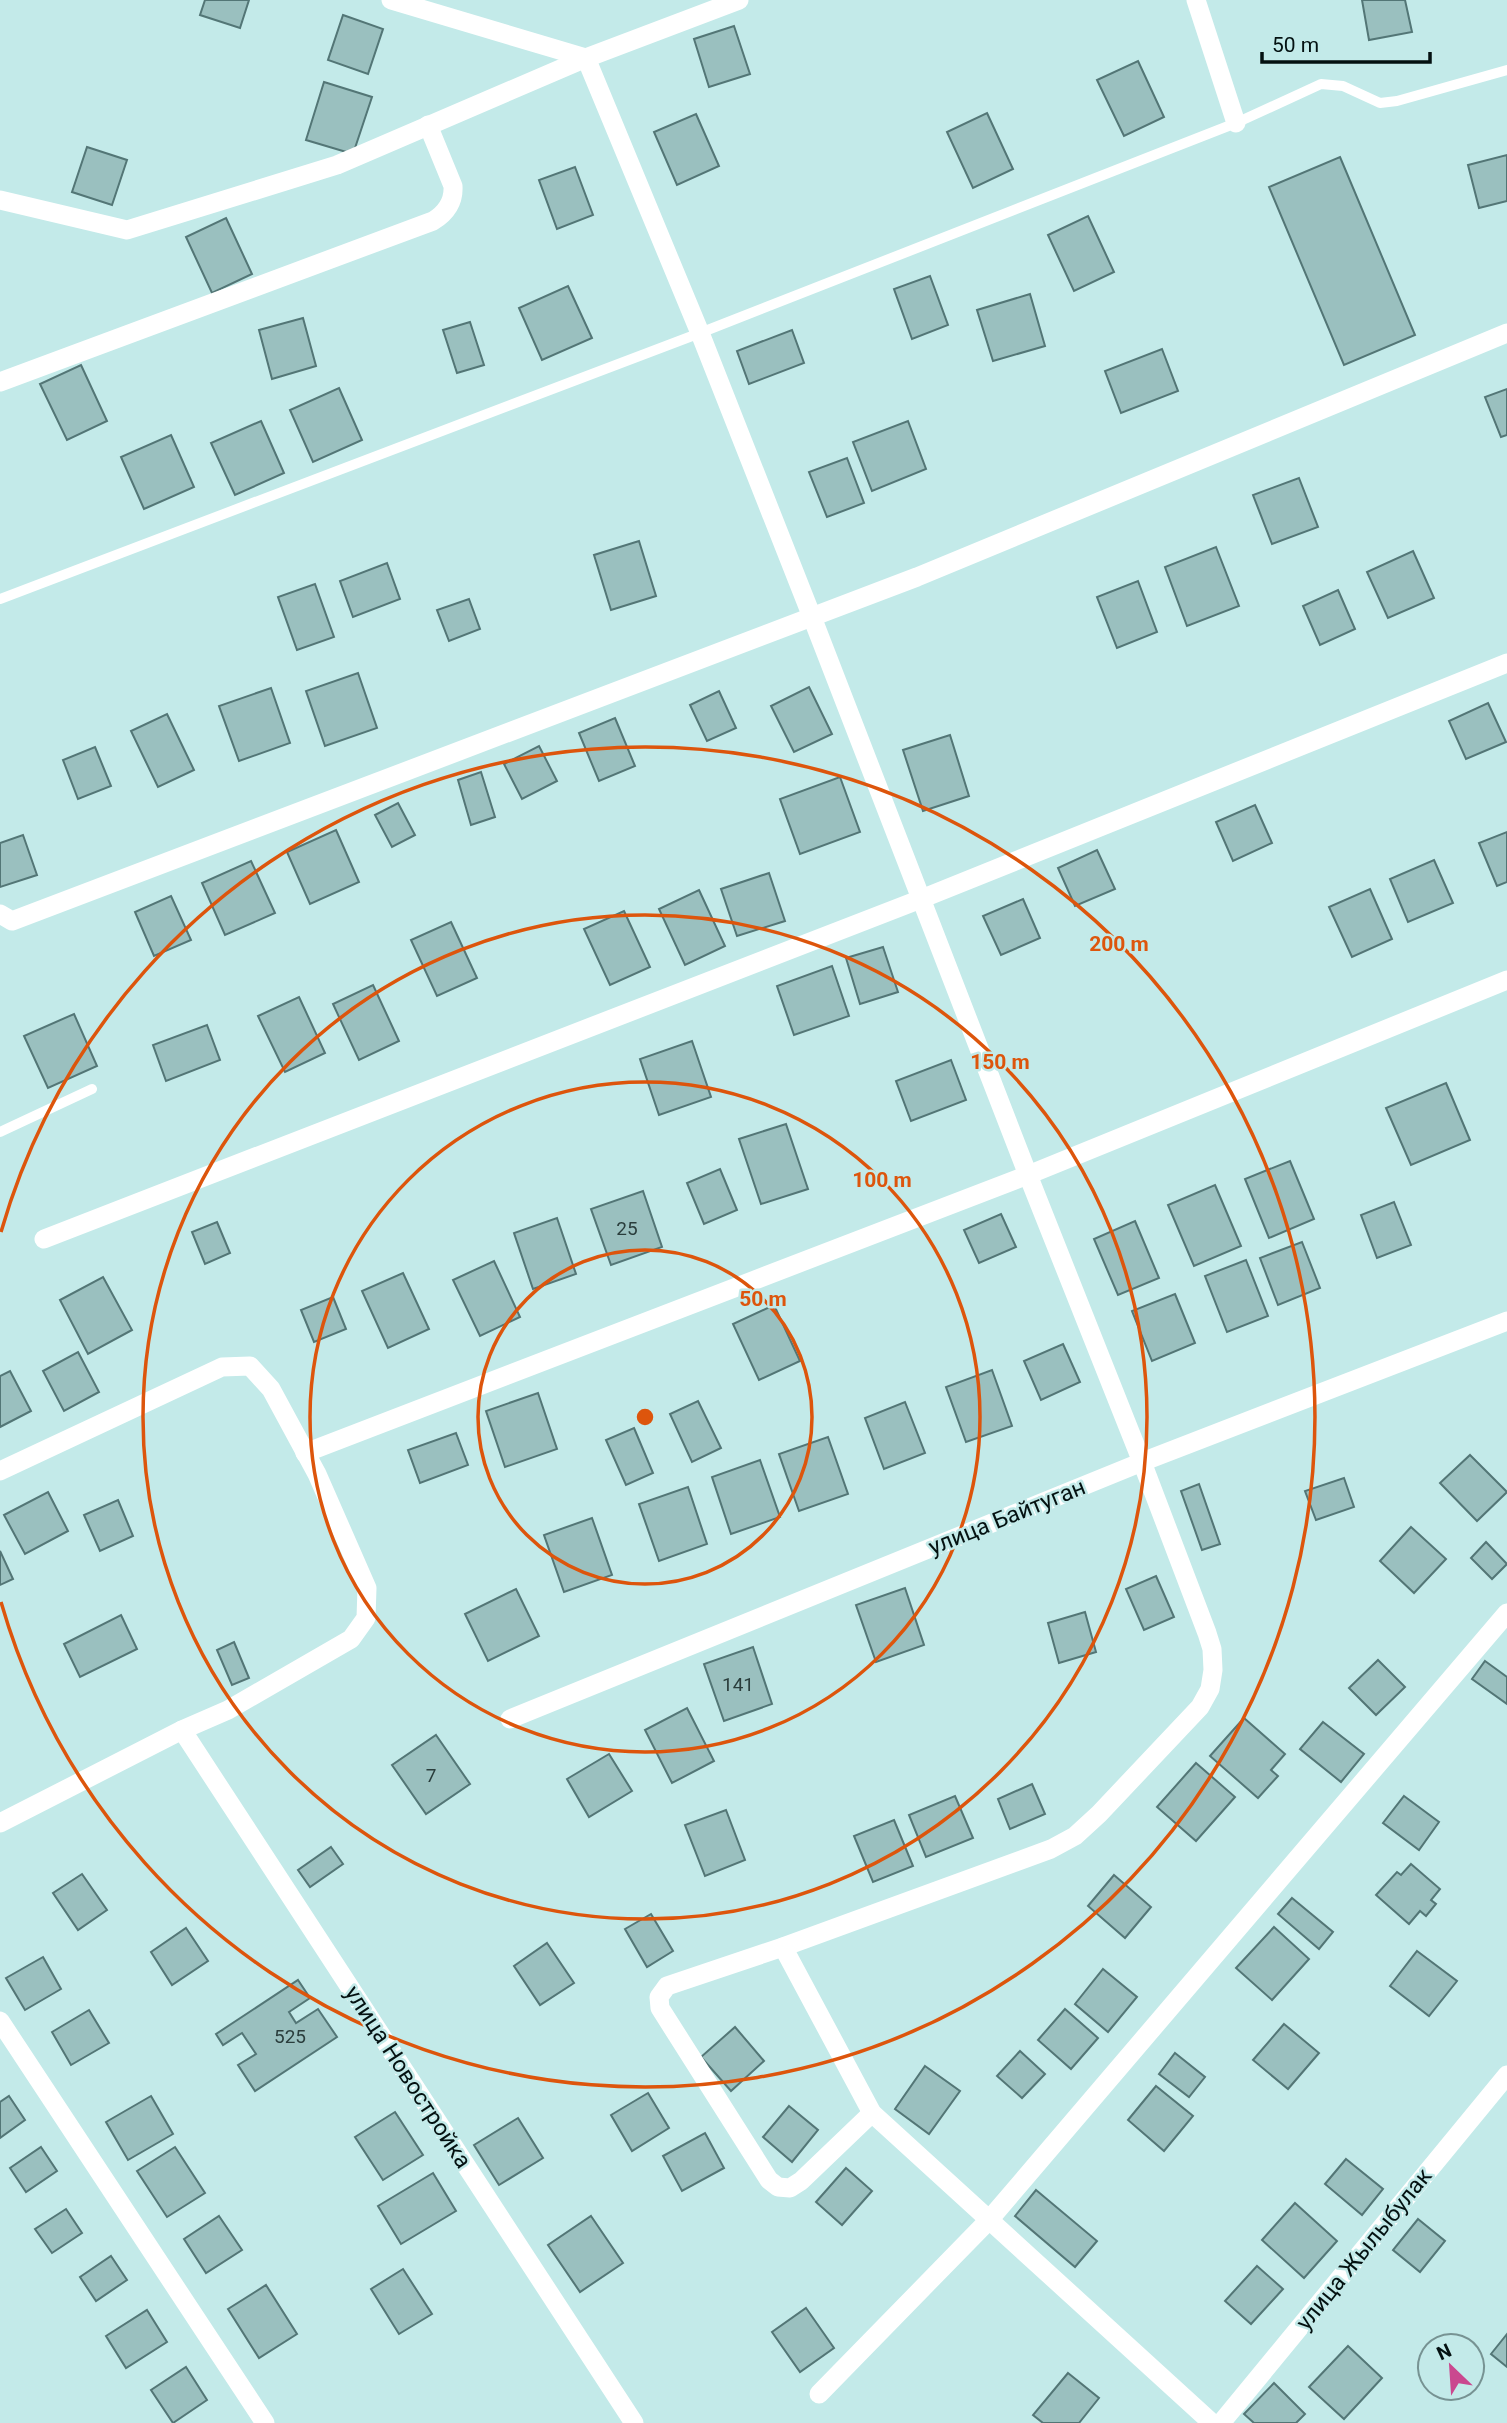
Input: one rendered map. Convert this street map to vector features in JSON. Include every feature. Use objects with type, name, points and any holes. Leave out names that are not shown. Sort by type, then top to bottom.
[{"type":"street","points":[[391,0],[586,58]]},
{"type":"street","points":[[0,200],[127,230],[337,165],[586,58],[739,0]]},
{"type":"street","points":[[1193,4],[1236,123]]},
{"type":"street","points":[[586,58],[812,617],[1142,1462],[1212,1649],[1210,1689],[1200,1707],[1075,1836],[1039,1854],[667,1986],[659,1997],[660,2008],[769,2180],[778,2187],[790,2188],[801,2181],[872,2113]]},
{"type":"street","points":[[0,382],[433,221],[446,211],[453,186],[428,125]]},
{"type":"street","points":[[0,914],[12,921],[942,567],[1507,333]]},
{"type":"street","points":[[44,1239],[921,899],[1507,663]]},
{"type":"street","points":[[305,1453],[1028,1175],[1507,981]]},
{"type":"street","name":"улица Байтуган","points":[[510,1719],[1142,1462],[1507,1321]]},
{"type":"street","points":[[0,1471],[222,1367],[250,1366],[271,1389],[317,1474],[367,1588],[366,1618],[351,1639],[228,1710],[182,1730],[0,1823]]},
{"type":"street","points":[[818,2394],[989,2220],[1507,1613]]},
{"type":"street","name":"улица Новостройка","points":[[182,1730],[634,2423]]},
{"type":"street","points":[[783,1947],[872,2113],[1212,2423]]},
{"type":"street","points":[[0,2021],[265,2423]]},
{"type":"street","name":"улица Жылыбулак","points":[[1221,2423],[1507,2075]]},
{"type":"lane","points":[[0,599],[1236,123],[1321,84],[1343,86],[1380,103],[1397,101],[1507,70]]},
{"type":"lane","points":[[0,1132],[92,1088]]},
{"type":"building","points":[[205,0],[249,0],[240,28],[200,15]]},
{"type":"building","points":[[1362,0],[1405,0],[1412,32],[1369,40]]},
{"type":"building","points":[[343,15],[383,29],[368,74],[328,60]]},
{"type":"building","points":[[734,26],[750,74],[709,87],[694,39]]},
{"type":"building","points":[[1138,61],[1164,117],[1124,136],[1097,80]]},
{"type":"building","points":[[324,82],[372,97],[353,154],[306,140]]},
{"type":"building","points":[[987,113],[1013,169],[973,188],[947,132]]},
{"type":"building","points":[[696,114],[719,166],[677,185],[654,132]]},
{"type":"building","points":[[87,147],[127,160],[112,205],[72,192]]},
{"type":"building","points":[[1507,155],[1507,201],[1479,208],[1468,165]]},
{"type":"building","points":[[1340,157],[1415,335],[1344,365],[1269,187]]},
{"type":"building","points":[[575,167],[593,215],[557,229],[539,180]]},
{"type":"building","points":[[1088,216],[1114,272],[1074,291],[1048,235]]},
{"type":"building","points":[[226,218],[252,274],[212,293],[186,237]]},
{"type":"building","points":[[930,276],[948,325],[912,339],[894,289]]},
{"type":"building","points":[[568,286],[592,338],[542,360],[519,308]]},
{"type":"building","points":[[1030,294],[1045,346],[993,361],[977,310]]},
{"type":"building","points":[[303,318],[316,366],[272,379],[259,330]]},
{"type":"building","points":[[470,322],[484,365],[457,373],[443,330]]},
{"type":"building","points":[[792,330],[804,363],[749,384],[737,351]]},
{"type":"building","points":[[1162,349],[1178,391],[1121,413],[1105,371]]},
{"type":"building","points":[[81,365],[107,421],[67,440],[40,384]]},
{"type":"building","points":[[339,388],[362,440],[313,462],[290,410]]},
{"type":"building","points":[[1507,389],[1507,435],[1501,437],[1485,397]]},
{"type":"building","points":[[261,421],[284,473],[235,495],[211,443]]},
{"type":"building","points":[[908,421],[926,469],[872,491],[853,442]]},
{"type":"building","points":[[171,435],[194,487],[144,509],[121,457]]},
{"type":"building","points":[[847,458],[864,503],[827,517],[809,472]]},
{"type":"building","points":[[1299,478],[1318,527],[1272,544],[1253,495]]},
{"type":"building","points":[[639,541],[656,596],[611,610],[594,555]]},
{"type":"building","points":[[1216,547],[1239,606],[1187,626],[1165,567]]},
{"type":"building","points":[[1413,551],[1434,598],[1388,618],[1367,572]]},
{"type":"building","points":[[387,563],[400,599],[353,617],[340,581]]},
{"type":"building","points":[[1138,581],[1157,632],[1117,648],[1097,597]]},
{"type":"building","points":[[315,584],[334,637],[297,650],[278,597]]},
{"type":"building","points":[[1338,590],[1355,629],[1320,645],[1303,606]]},
{"type":"building","points":[[469,599],[480,629],[449,641],[437,610]]},
{"type":"building","points":[[358,673],[377,728],[325,746],[306,691]]},
{"type":"building","points":[[809,687],[832,734],[794,752],[771,706]]},
{"type":"building","points":[[271,688],[290,743],[239,761],[219,706]]},
{"type":"building","points":[[719,691],[736,728],[707,741],[690,705]]},
{"type":"building","points":[[1488,703],[1506,742],[1466,759],[1449,721]]},
{"type":"building","points":[[167,714],[194,770],[158,787],[131,731]]},
{"type":"building","points":[[615,718],[635,766],[599,781],[579,733]]},
{"type":"building","points":[[950,735],[969,796],[923,811],[903,750]]},
{"type":"building","points":[[539,746],[557,781],[522,799],[504,764]]},
{"type":"building","points":[[95,747],[111,786],[78,799],[63,760]]},
{"type":"building","points":[[481,772],[495,817],[471,825],[458,780]]},
{"type":"building","points":[[840,777],[860,832],[800,854],[780,799]]},
{"type":"building","points":[[398,803],[415,835],[392,847],[375,815]]},
{"type":"building","points":[[1255,805],[1272,843],[1233,861],[1216,822]]},
{"type":"building","points":[[336,830],[359,882],[310,904],[287,852]]},
{"type":"building","points":[[1507,832],[1507,882],[1497,886],[1479,843]]},
{"type":"building","points":[[23,835],[37,875],[0,887],[0,843]]},
{"type":"building","points":[[1097,850],[1115,889],[1075,906],[1058,868]]},
{"type":"building","points":[[1434,860],[1453,903],[1408,922],[1390,879]]},
{"type":"building","points":[[251,861],[275,913],[225,935],[202,883]]},
{"type":"building","points":[[769,873],[785,921],[737,936],[721,889]]},
{"type":"building","points":[[1370,889],[1392,939],[1352,957],[1329,907]]},
{"type":"building","points":[[699,890],[725,946],[685,965],[659,909]]},
{"type":"building","points":[[171,896],[191,940],[154,956],[135,912]]},
{"type":"building","points":[[1023,899],[1040,938],[1001,955],[983,916]]},
{"type":"building","points":[[624,911],[650,967],[610,985],[584,929]]},
{"type":"building","points":[[451,922],[477,978],[437,996],[411,940]]},
{"type":"building","points":[[883,947],[898,992],[860,1004],[846,958]]},
{"type":"building","points":[[832,966],[849,1016],[794,1035],[777,986]]},
{"type":"building","points":[[373,985],[399,1041],[359,1060],[333,1004]]},
{"type":"building","points":[[299,997],[325,1053],[285,1072],[258,1016]]},
{"type":"building","points":[[74,1014],[97,1066],[48,1088],[24,1036]]},
{"type":"building","points":[[207,1025],[220,1060],[166,1081],[153,1045]]},
{"type":"building","points":[[692,1041],[711,1097],[659,1115],[640,1059]]},
{"type":"building","points":[[951,1060],[966,1100],[911,1121],[896,1081]]},
{"type":"building","points":[[1446,1083],[1470,1140],[1411,1165],[1386,1108]]},
{"type":"building","points":[[786,1124],[808,1189],[761,1204],[739,1139]]},
{"type":"building","points":[[1290,1161],[1314,1219],[1269,1238],[1245,1179]]},
{"type":"building","points":[[720,1169],[737,1210],[704,1224],[687,1183]]},
{"type":"building","points":[[1215,1185],[1241,1246],[1194,1266],[1168,1205]]},
{"type":"building","points":[[643,1191],[662,1247],[611,1265],[591,1209]]},
{"type":"building","points":[[1394,1202],[1411,1245],[1377,1258],[1361,1215]]},
{"type":"building","points":[[1001,1214],[1016,1247],[979,1263],[964,1230]]},
{"type":"building","points":[[557,1218],[576,1274],[533,1289],[514,1233]]},
{"type":"building","points":[[1135,1221],[1159,1278],[1118,1295],[1094,1239]]},
{"type":"building","points":[[217,1222],[230,1253],[205,1264],[192,1232]]},
{"type":"building","points":[[1302,1242],[1320,1288],[1278,1305],[1260,1258]]},
{"type":"building","points":[[1246,1260],[1268,1316],[1227,1332],[1205,1276]]},
{"type":"building","points":[[494,1261],[520,1317],[480,1336],[453,1280]]},
{"type":"building","points":[[403,1273],[429,1329],[388,1348],[362,1291]]},
{"type":"building","points":[[103,1277],[132,1330],[88,1354],[60,1300]]},
{"type":"building","points":[[1175,1294],[1195,1343],[1152,1361],[1132,1311]]},
{"type":"building","points":[[333,1297],[346,1329],[314,1342],[301,1310]]},
{"type":"building","points":[[774,1305],[800,1361],[759,1380],[733,1324]]},
{"type":"building","points":[[1063,1344],[1080,1382],[1041,1400],[1024,1361]]},
{"type":"building","points":[[78,1352],[99,1392],[64,1411],[43,1371]]},
{"type":"building","points":[[992,1370],[1012,1426],[966,1442],[946,1387]]},
{"type":"building","points":[[10,1371],[31,1411],[0,1427],[0,1376]]},
{"type":"building","points":[[538,1393],[557,1449],[505,1467],[486,1411]]},
{"type":"building","points":[[698,1401],[721,1448],[692,1462],[670,1414]]},
{"type":"building","points":[[905,1402],[925,1453],[884,1469],[865,1418]]},
{"type":"building","points":[[634,1428],[653,1473],[626,1485],[606,1440]]},
{"type":"building","points":[[456,1433],[468,1465],[420,1483],[408,1450]]},
{"type":"building","points":[[828,1437],[848,1494],[799,1511],[779,1454]]},
{"type":"building","points":[[1470,1455],[1507,1492],[1477,1521],[1440,1483]]},
{"type":"building","points":[[760,1460],[780,1517],[731,1534],[712,1477]]},
{"type":"building","points":[[1344,1478],[1354,1507],[1316,1520],[1305,1491]]},
{"type":"building","points":[[1199,1484],[1220,1544],[1202,1550],[1181,1491]]},
{"type":"building","points":[[688,1487],[707,1544],[659,1561],[639,1504]]},
{"type":"building","points":[[48,1492],[68,1531],[25,1554],[4,1515]]},
{"type":"building","points":[[118,1500],[133,1536],[100,1551],[84,1515]]},
{"type":"building","points":[[592,1518],[612,1575],[564,1592],[544,1535]]},
{"type":"building","points":[[1411,1527],[1446,1559],[1414,1593],[1380,1561]]},
{"type":"building","points":[[1486,1542],[1507,1564],[1492,1579],[1471,1558]]},
{"type":"building","points":[[0,1551],[13,1579],[0,1585]]},
{"type":"building","points":[[1156,1576],[1174,1617],[1144,1630],[1126,1589]]},
{"type":"building","points":[[905,1588],[924,1645],[876,1662],[856,1605]]},
{"type":"building","points":[[516,1589],[539,1636],[488,1661],[465,1614]]},
{"type":"building","points":[[1085,1612],[1096,1652],[1059,1663],[1048,1623]]},
{"type":"building","points":[[121,1615],[137,1649],[80,1677],[64,1644]]},
{"type":"building","points":[[234,1642],[249,1678],[232,1685],[217,1650]]},
{"type":"building","points":[[753,1647],[772,1704],[724,1721],[704,1664]]},
{"type":"building","points":[[1378,1660],[1405,1687],[1376,1715],[1349,1688]]},
{"type":"building","points":[[1485,1661],[1507,1677],[1507,1704],[1472,1679]]},
{"type":"building","points":[[687,1708],[714,1761],[672,1783],[645,1730]]},
{"type":"building","points":[[1244,1718],[1285,1754],[1271,1770],[1278,1776],[1258,1798],[1210,1756]]},
{"type":"building","points":[[1323,1722],[1364,1754],[1341,1782],[1300,1749]]},
{"type":"building","points":[[436,1735],[470,1784],[426,1814],[392,1765]]},
{"type":"building","points":[[609,1754],[632,1791],[589,1817],[567,1779]]},
{"type":"building","points":[[1196,1763],[1235,1797],[1196,1841],[1157,1807]]},
{"type":"building","points":[[1032,1784],[1045,1814],[1010,1829],[998,1799]]},
{"type":"building","points":[[955,1796],[973,1838],[926,1857],[909,1815]]},
{"type":"building","points":[[1404,1796],[1439,1822],[1419,1850],[1383,1823]]},
{"type":"building","points":[[726,1810],[745,1860],[705,1876],[685,1825]]},
{"type":"building","points":[[894,1820],[913,1866],[873,1882],[854,1836]]},
{"type":"building","points":[[331,1847],[343,1864],[310,1887],[298,1870]]},
{"type":"building","points":[[1411,1864],[1440,1889],[1431,1900],[1436,1904],[1426,1916],[1420,1911],[1409,1924],[1376,1895],[1397,1872],[1401,1875]]},
{"type":"building","points":[[82,1874],[107,1910],[78,1930],[53,1893]]},
{"type":"building","points":[[1114,1875],[1151,1907],[1125,1938],[1088,1906]]},
{"type":"building","points":[[1292,1898],[1333,1932],[1319,1949],[1278,1914]]},
{"type":"building","points":[[651,1914],[673,1951],[647,1967],[625,1929]]},
{"type":"building","points":[[1274,1927],[1309,1959],[1272,2000],[1236,1968]]},
{"type":"building","points":[[186,1928],[208,1961],[172,1985],[151,1952]]},
{"type":"building","points":[[547,1943],[574,1983],[540,2005],[514,1966]]},
{"type":"building","points":[[1417,1951],[1457,1981],[1429,2016],[1390,1986]]},
{"type":"building","points":[[43,1957],[61,1989],[25,2010],[6,1978]]},
{"type":"building","points":[[1103,1969],[1137,1997],[1108,2032],[1075,2004]]},
{"type":"building","points":[[298,1980],[310,1998],[289,2012],[296,2023],[318,2009],[337,2037],[255,2091],[238,2065],[256,2054],[242,2033],[223,2045],[216,2034]]},
{"type":"building","points":[[1065,2009],[1098,2038],[1071,2069],[1038,2040]]},
{"type":"building","points":[[89,2010],[109,2043],[71,2065],[52,2032]]},
{"type":"building","points":[[1284,2024],[1319,2053],[1288,2089],[1253,2060]]},
{"type":"building","points":[[735,2027],[764,2061],[731,2091],[701,2057]]},
{"type":"building","points":[[1020,2051],[1045,2074],[1022,2098],[997,2076]]},
{"type":"building","points":[[1175,2053],[1205,2077],[1189,2097],[1159,2074]]},
{"type":"building","points":[[925,2066],[960,2091],[929,2134],[895,2109]]},
{"type":"building","points":[[1156,2086],[1193,2116],[1164,2151],[1128,2120]]},
{"type":"building","points":[[648,2093],[669,2128],[632,2151],[611,2115]]},
{"type":"building","points":[[9,2096],[25,2120],[0,2138],[0,2102]]},
{"type":"building","points":[[151,2096],[173,2134],[128,2160],[106,2122]]},
{"type":"building","points":[[789,2106],[818,2130],[792,2162],[763,2137]]},
{"type":"building","points":[[395,2112],[423,2155],[383,2180],[355,2137]]},
{"type":"building","points":[[518,2118],[543,2158],[499,2185],[474,2145]]},
{"type":"building","points":[[705,2133],[724,2168],[682,2191],[663,2156]]},
{"type":"building","points":[[41,2147],[57,2171],[26,2192],[10,2168]]},
{"type":"building","points":[[175,2147],[205,2193],[167,2217],[137,2171]]},
{"type":"building","points":[[1346,2159],[1383,2189],[1362,2215],[1325,2184]]},
{"type":"building","points":[[846,2168],[872,2191],[842,2225],[816,2202]]},
{"type":"building","points":[[433,2173],[456,2211],[401,2244],[378,2206]]},
{"type":"building","points":[[1036,2190],[1097,2241],[1075,2267],[1015,2216]]},
{"type":"building","points":[[1295,2203],[1337,2241],[1304,2278],[1262,2240]]},
{"type":"building","points":[[66,2209],[82,2233],[52,2253],[35,2229]]},
{"type":"building","points":[[219,2216],[242,2250],[206,2273],[184,2239]]},
{"type":"building","points":[[591,2216],[623,2263],[580,2292],[548,2245]]},
{"type":"building","points":[[1418,2219],[1445,2241],[1420,2272],[1393,2250]]},
{"type":"building","points":[[111,2256],[127,2280],[96,2301],[80,2277]]},
{"type":"building","points":[[1257,2266],[1283,2289],[1251,2324],[1225,2301]]},
{"type":"building","points":[[403,2269],[432,2314],[399,2334],[371,2289]]},
{"type":"building","points":[[266,2285],[297,2334],[259,2358],[228,2309]]},
{"type":"building","points":[[806,2308],[834,2348],[800,2372],[772,2332]]},
{"type":"building","points":[[147,2310],[167,2342],[126,2368],[106,2336]]},
{"type":"building","points":[[1507,2334],[1507,2367],[1491,2354]]},
{"type":"building","points":[[1348,2346],[1382,2378],[1344,2419],[1309,2387]]},
{"type":"building","points":[[186,2367],[207,2400],[173,2423],[151,2390]]},
{"type":"building","points":[[1068,2373],[1099,2398],[1079,2423],[1043,2423],[1033,2415]]},
{"type":"building","points":[[1274,2383],[1305,2414],[1296,2423],[1254,2423],[1244,2414]]}]
